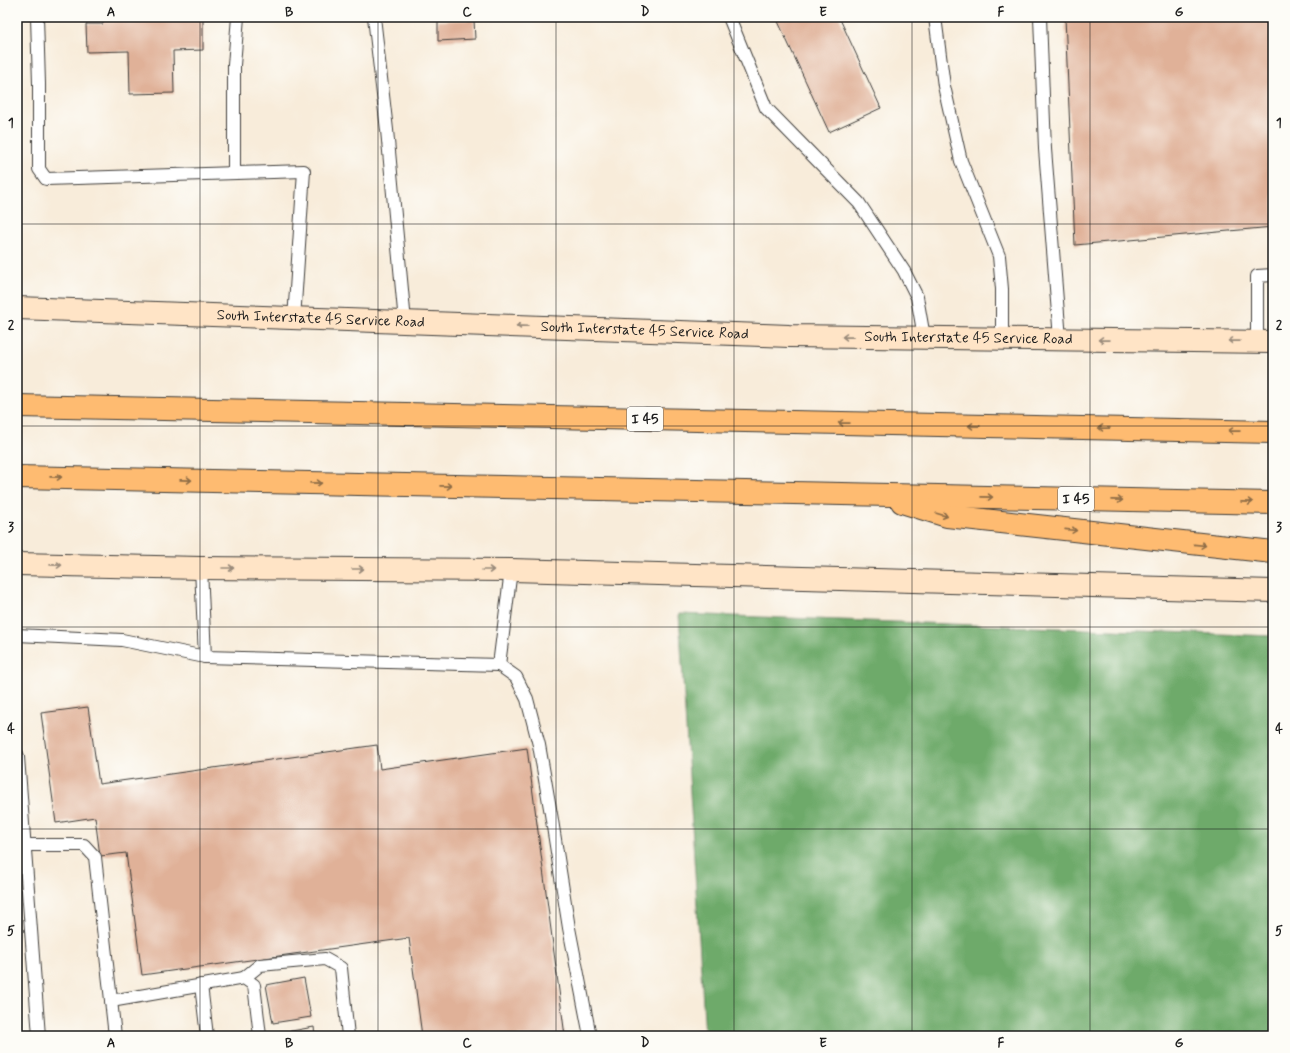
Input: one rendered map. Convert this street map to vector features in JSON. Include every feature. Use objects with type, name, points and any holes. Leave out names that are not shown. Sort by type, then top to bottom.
[{"type":"highway","name":"I 45","points":[[17,406],[1273,432]]},
{"type":"highway","name":"I 45","points":[[17,477],[1273,503]]},
{"type":"highway","points":[[878,495],[947,516],[1273,552]]},
{"type":"main road","name":"South Interstate 45 Service Road","points":[[17,308],[789,336],[1265,342]]},
{"type":"main road","points":[[17,564],[201,568],[511,570],[1273,591]]},
{"type":"lane","points":[[37,17],[39,169],[46,179],[304,170],[294,318]]},
{"type":"lane","points":[[234,173],[234,65],[238,17]]},
{"type":"lane","points":[[374,17],[387,130],[405,322]]},
{"type":"lane","points":[[729,17],[766,108],[859,202],[904,271],[917,297],[924,337]]},
{"type":"lane","points":[[935,17],[944,86],[961,161],[999,256],[1002,289],[1002,338]]},
{"type":"lane","points":[[1040,17],[1045,149],[1060,339]]},
{"type":"lane","points":[[1265,342],[1257,276],[1273,275]]},
{"type":"lane","points":[[201,568],[205,657]]},
{"type":"lane","points":[[499,665],[511,570]]},
{"type":"lane","points":[[17,636],[122,640],[205,657],[499,665],[516,677],[527,699],[539,745],[569,928],[590,1036]]},
{"type":"lane","points":[[17,754],[39,1036]]},
{"type":"lane","points":[[25,845],[84,845],[95,857],[115,1036]]},
{"type":"lane","points":[[111,1001],[244,978],[260,965],[325,959],[341,968],[348,1036]]},
{"type":"lane","points":[[244,978],[254,985],[260,1036]]},
{"type":"lane","points":[[201,985],[206,1036]]},
{"type":"green space","points":[[679,614],[1273,636],[1273,1036],[705,1036]]},
{"type":"building","points":[[103,17],[203,17],[203,50],[173,51],[174,93],[130,94],[129,51],[87,52],[86,24],[103,24]]},
{"type":"building","points":[[776,17],[839,17],[881,108],[829,132]]},
{"type":"building","points":[[1065,17],[1273,17],[1273,227],[1075,245]]},
{"type":"building","points":[[474,20],[475,39],[438,41],[438,21]]},
{"type":"building","points":[[88,707],[99,784],[377,745],[380,769],[527,748],[565,1036],[422,1036],[409,938],[142,975],[126,853],[100,856],[95,817],[56,823],[41,713]]},
{"type":"building","points":[[304,978],[311,1017],[273,1023],[266,985]]},
{"type":"building","points":[[314,1027],[315,1036],[280,1036],[280,1033]]}]
